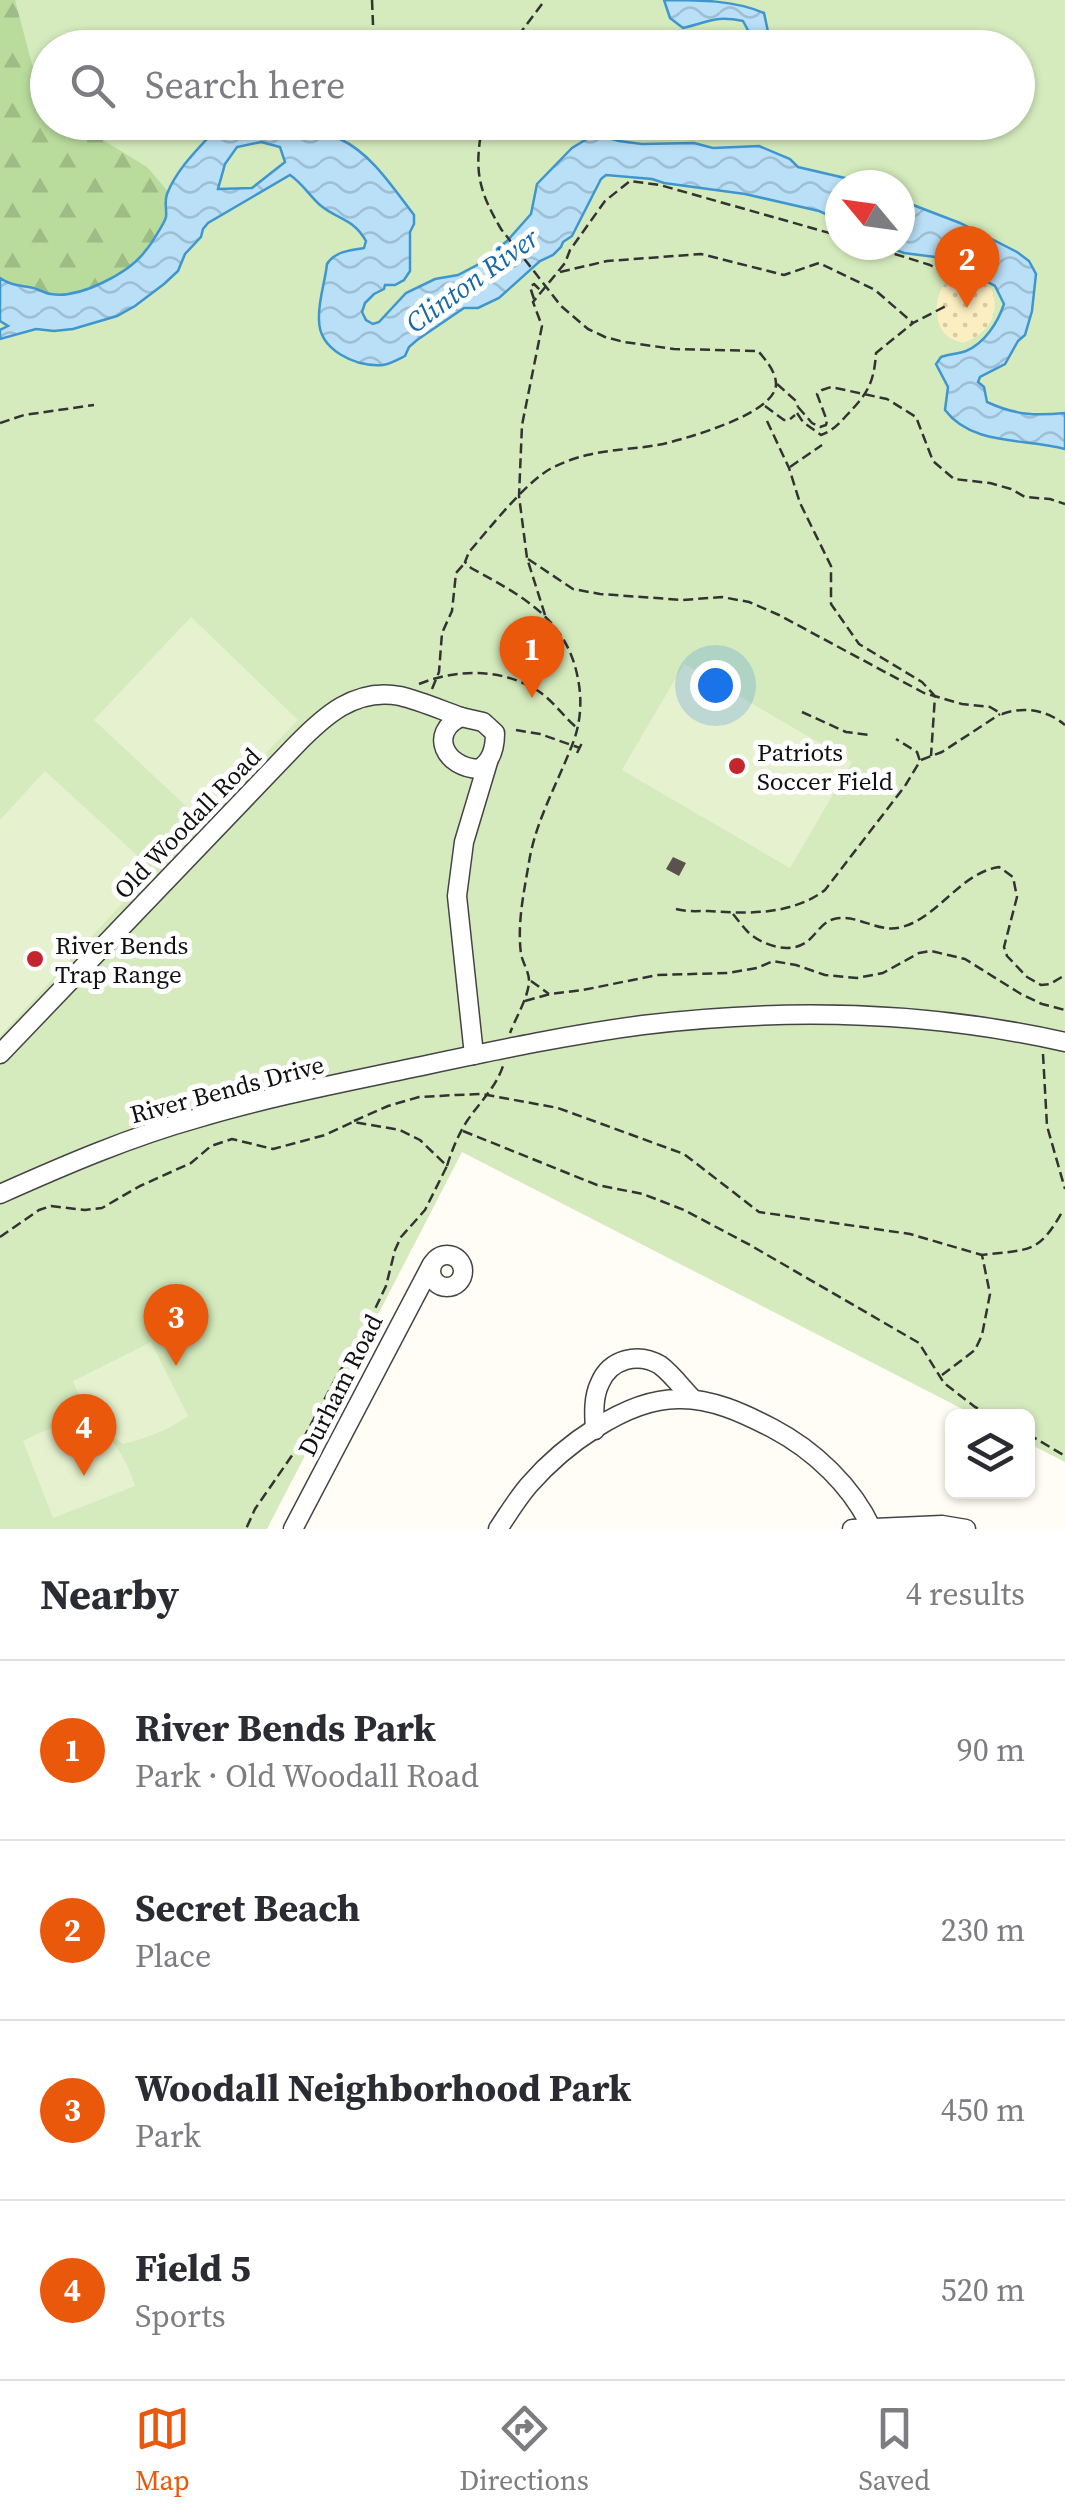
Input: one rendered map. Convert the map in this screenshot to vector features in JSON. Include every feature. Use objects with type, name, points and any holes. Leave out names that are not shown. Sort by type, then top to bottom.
[{"type":"street","name":"Old Woodall Road","points":[[0,1054],[330,712],[352,700],[400,696],[433,707],[454,723],[483,722],[494,733]]},
{"type":"street","points":[[454,723],[444,744],[449,758],[460,766],[480,771]]},
{"type":"street","points":[[474,1055],[457,896],[480,771],[494,748],[494,733],[516,730]]},
{"type":"street","name":"River Bends Drive","points":[[0,1194],[98,1152],[198,1118],[474,1055],[642,1025],[815,1014],[871,1015],[1065,1042]]},
{"type":"street","points":[[420,1288],[446,1287],[460,1281],[460,1260],[444,1254],[432,1264],[433,1279],[446,1287]]},
{"type":"street","name":"Durham Road","points":[[294,1529],[432,1264]]},
{"type":"street","points":[[594,1430],[600,1382],[610,1368],[627,1358],[646,1359],[662,1366],[694,1399]]},
{"type":"street","points":[[498,1529],[539,1475],[594,1430],[659,1400],[694,1399],[750,1417],[796,1442],[830,1470],[872,1528]]},
{"type":"street","points":[[852,1529],[942,1525],[966,1529]]},
{"type":"path","points":[[372,0],[373,30]]},
{"type":"path","points":[[522,30],[545,0]]},
{"type":"path","points":[[433,707],[440,641],[452,611],[456,573],[469,552],[538,478],[587,455],[660,445],[722,426],[764,405],[776,383],[769,364],[752,349],[674,349],[624,342],[588,329],[571,316],[501,229],[476,163],[480,140]]},
{"type":"path","points":[[534,300],[558,272],[605,200],[630,182],[660,185],[825,232]]},
{"type":"path","points":[[558,272],[608,261],[701,254],[784,275],[819,263],[875,290],[913,324]]},
{"type":"path","points":[[914,260],[946,273],[964,294]]},
{"type":"path","points":[[540,292],[534,284],[530,287],[542,326],[522,425],[519,496],[527,558],[546,616]]},
{"type":"path","points":[[776,383],[796,400],[803,422],[821,435],[830,431],[866,396],[875,372],[876,353],[913,324],[948,306]]},
{"type":"path","points":[[797,410],[820,428],[827,421],[816,394],[822,390],[830,388],[888,399],[916,417],[933,462],[954,479],[990,483],[1025,497],[1065,504]]},
{"type":"path","points":[[0,423],[94,404]]},
{"type":"path","points":[[764,405],[784,420],[789,420],[797,410]]},
{"type":"path","points":[[766,421],[831,566],[831,604],[860,644],[922,682],[935,696],[931,756]]},
{"type":"path","points":[[789,468],[822,445]]},
{"type":"path","points":[[527,558],[573,588],[600,594],[683,600],[722,597],[749,602],[924,693],[990,707],[1002,714]]},
{"type":"path","points":[[465,562],[546,616],[565,638],[576,667],[581,704],[577,727],[532,846],[522,904],[522,958],[530,980],[550,994]]},
{"type":"path","points":[[400,696],[437,676],[478,672],[511,678],[536,689],[577,727]]},
{"type":"path","points":[[676,910],[734,914],[782,909],[813,900],[825,890],[920,760],[1013,710],[1045,712],[1065,725]]},
{"type":"path","points":[[802,712],[846,732],[870,735]]},
{"type":"path","points":[[516,730],[580,748]]},
{"type":"path","points":[[896,739],[917,752],[920,760]]},
{"type":"path","points":[[734,914],[748,933],[758,939],[794,948],[805,944],[829,920],[839,918],[888,930],[908,926],[978,873],[999,866],[1013,877],[1017,897],[1006,936],[1007,956],[1041,985],[1065,975]]},
{"type":"path","points":[[524,1002],[656,974],[728,973],[773,962],[824,975],[857,978],[883,973],[918,952],[931,951],[964,959],[1021,994],[1065,1010]]},
{"type":"path","points":[[509,1035],[530,980]]},
{"type":"path","points":[[1043,1037],[1047,1126],[1065,1190]]},
{"type":"path","points":[[246,1529],[362,1336],[386,1286],[401,1238],[425,1210],[462,1131],[497,1080],[505,1059]]},
{"type":"path","points":[[0,1237],[51,1206],[102,1208],[191,1162],[212,1146],[232,1139],[273,1150],[324,1135],[388,1106],[419,1097],[476,1094],[558,1108],[684,1154],[759,1212],[910,1234],[982,1255],[1032,1248],[1050,1233],[1062,1212]]},
{"type":"path","points":[[352,1122],[400,1130],[420,1140],[447,1166]]},
{"type":"path","points":[[462,1131],[583,1180],[642,1194],[684,1210],[750,1245],[919,1344],[944,1383],[979,1409]]},
{"type":"path","points":[[940,1376],[975,1350],[982,1335],[990,1294],[982,1255]]},
{"type":"path","points":[[1035,1438],[1065,1456]]},
{"type":"green space","points":[[0,0],[1065,0],[1065,1462],[1035,1447],[1035,1409],[962,1409],[462,1152],[267,1529],[0,1529]]},
{"type":"green space","points":[[0,0],[15,0],[30,57],[30,140],[103,140],[147,167],[184,210],[134,285],[0,309]]},
{"type":"green space","points":[[191,617],[298,720],[201,820],[94,720]]},
{"type":"green space","name":"Patriots Soccer Field","points":[[684,664],[852,762],[790,868],[622,770]]},
{"type":"green space","name":"River Bends Trap Range","points":[[45,771],[153,870],[0,1036],[0,820]]},
{"type":"green space","points":[[151,1342],[188,1416],[157,1433],[123,1444],[101,1427],[121,1454],[135,1486],[53,1518],[23,1441],[64,1425],[91,1419],[96,1423],[73,1381]]},
{"type":"sand","points":[[955,275],[991,288],[994,297],[994,314],[986,328],[963,343],[947,336],[938,321],[939,294]]},
{"type":"water","points":[[664,0],[728,3],[764,13],[768,30],[748,30],[743,21],[733,19],[683,28],[670,18]]},
{"type":"water","name":"Clinton River","points":[[206,140],[341,140],[352,145],[390,183],[414,215],[410,271],[404,280],[385,285],[365,303],[362,312],[373,324],[406,293],[435,279],[458,275],[507,241],[531,214],[537,184],[585,140],[694,143],[713,148],[759,146],[790,159],[798,167],[825,173],[825,214],[745,194],[606,175],[572,236],[553,255],[540,261],[499,298],[478,308],[464,308],[417,340],[405,356],[372,365],[350,360],[332,348],[319,320],[327,264],[338,254],[364,248],[366,241],[356,228],[320,205],[290,175],[208,223],[185,254],[178,271],[135,306],[117,316],[73,329],[36,329],[0,339],[0,330],[8,326],[0,321],[0,278],[62,294],[103,282],[128,267],[148,248],[166,217],[167,194],[177,175]],"holes":[[[261,142],[280,147],[285,162],[252,188],[218,189],[225,164],[237,147]]]},
{"type":"water","points":[[915,206],[960,223],[1029,261],[1036,274],[1025,335],[1005,364],[980,377],[978,382],[984,387],[987,402],[1007,410],[1025,414],[1065,413],[1065,449],[984,435],[956,422],[945,410],[948,387],[936,364],[941,357],[966,351],[979,343],[1004,304],[995,286],[951,259],[915,254]]},
{"type":"building","points":[[673,857],[686,863],[679,876],[666,869]]},
{"type":"place","name":"Secret Beach","points":[[967,308]]},
{"type":"place","name":"River Bends Park","points":[[532,698]]},
{"type":"place","name":"Patriots Soccer Field","points":[[737,766]]},
{"type":"place","name":"River Bends Trap Range","points":[[35,959]]},
{"type":"place","name":"Woodall Neighborhood Park","points":[[176,1366]]},
{"type":"place","name":"Field 5","points":[[84,1476]]}]
